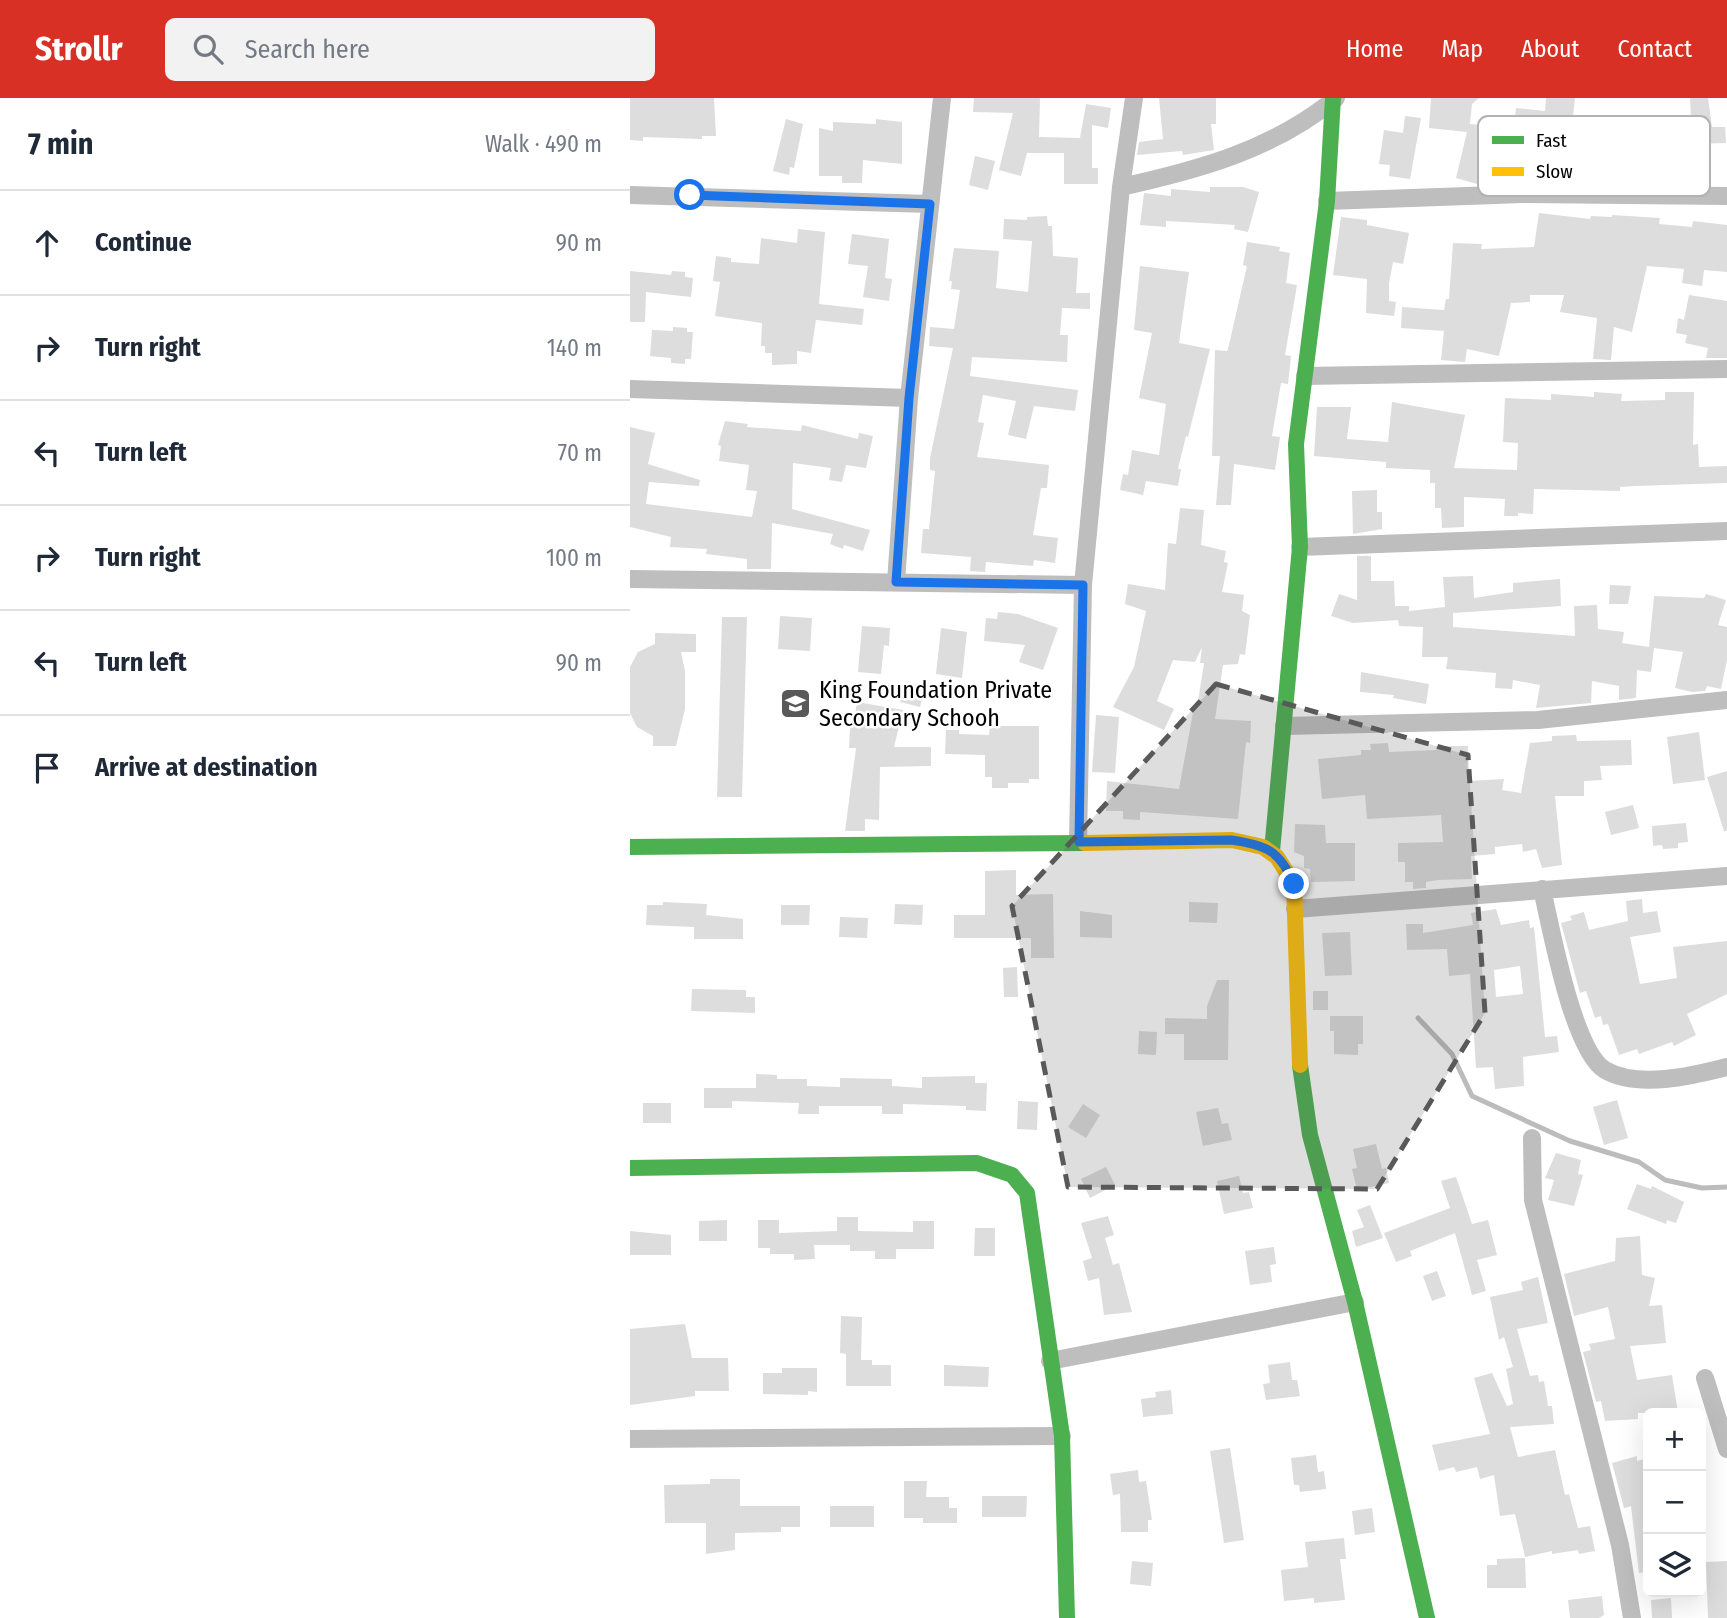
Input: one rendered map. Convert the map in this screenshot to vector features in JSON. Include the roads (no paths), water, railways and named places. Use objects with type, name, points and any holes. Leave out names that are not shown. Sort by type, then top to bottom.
[{"type":"street","points":[[896,582],[909,398],[942,98]]},
{"type":"street","points":[[1079,842],[1083,585],[1121,187],[1134,98]]},
{"type":"street","points":[[1121,187],[1226,161],[1257,147],[1334,99]]},
{"type":"street","points":[[1272,851],[1300,548],[1296,444],[1327,201],[1334,99]]},
{"type":"street","points":[[630,195],[930,204]]},
{"type":"street","points":[[1327,201],[1478,196]]},
{"type":"street","points":[[1305,376],[1727,369]]},
{"type":"street","points":[[630,389],[909,398]]},
{"type":"street","points":[[1300,548],[1727,531]]},
{"type":"street","points":[[630,579],[1083,585]]},
{"type":"street","points":[[1284,726],[1538,720],[1727,700]]},
{"type":"street","points":[[630,847],[778,848],[1231,840],[1253,843],[1272,851],[1285,864],[1294,884],[1294,970],[1301,1082],[1310,1135],[1355,1302],[1427,1618]]},
{"type":"street","points":[[1295,909],[1727,876]]},
{"type":"street","points":[[1542,889],[1563,979],[1586,1052],[1596,1064],[1607,1072],[1642,1078],[1688,1075],[1727,1068]]},
{"type":"street","points":[[1532,1138],[1533,1200],[1620,1545],[1632,1618]]},
{"type":"street","points":[[630,1168],[977,1163],[1012,1175],[1027,1193],[1062,1436],[1067,1618]]},
{"type":"street","points":[[1050,1361],[1355,1302]]},
{"type":"street","points":[[1705,1378],[1727,1449]]},
{"type":"street","points":[[630,1438],[1062,1436]]},
{"type":"waterway","points":[[1418,1018],[1452,1054],[1472,1096],[1570,1141],[1639,1162],[1665,1180],[1702,1188],[1727,1187]]},
{"type":"place","name":"King Foundation Private Secondary Schooh","points":[[796,704]]}]
